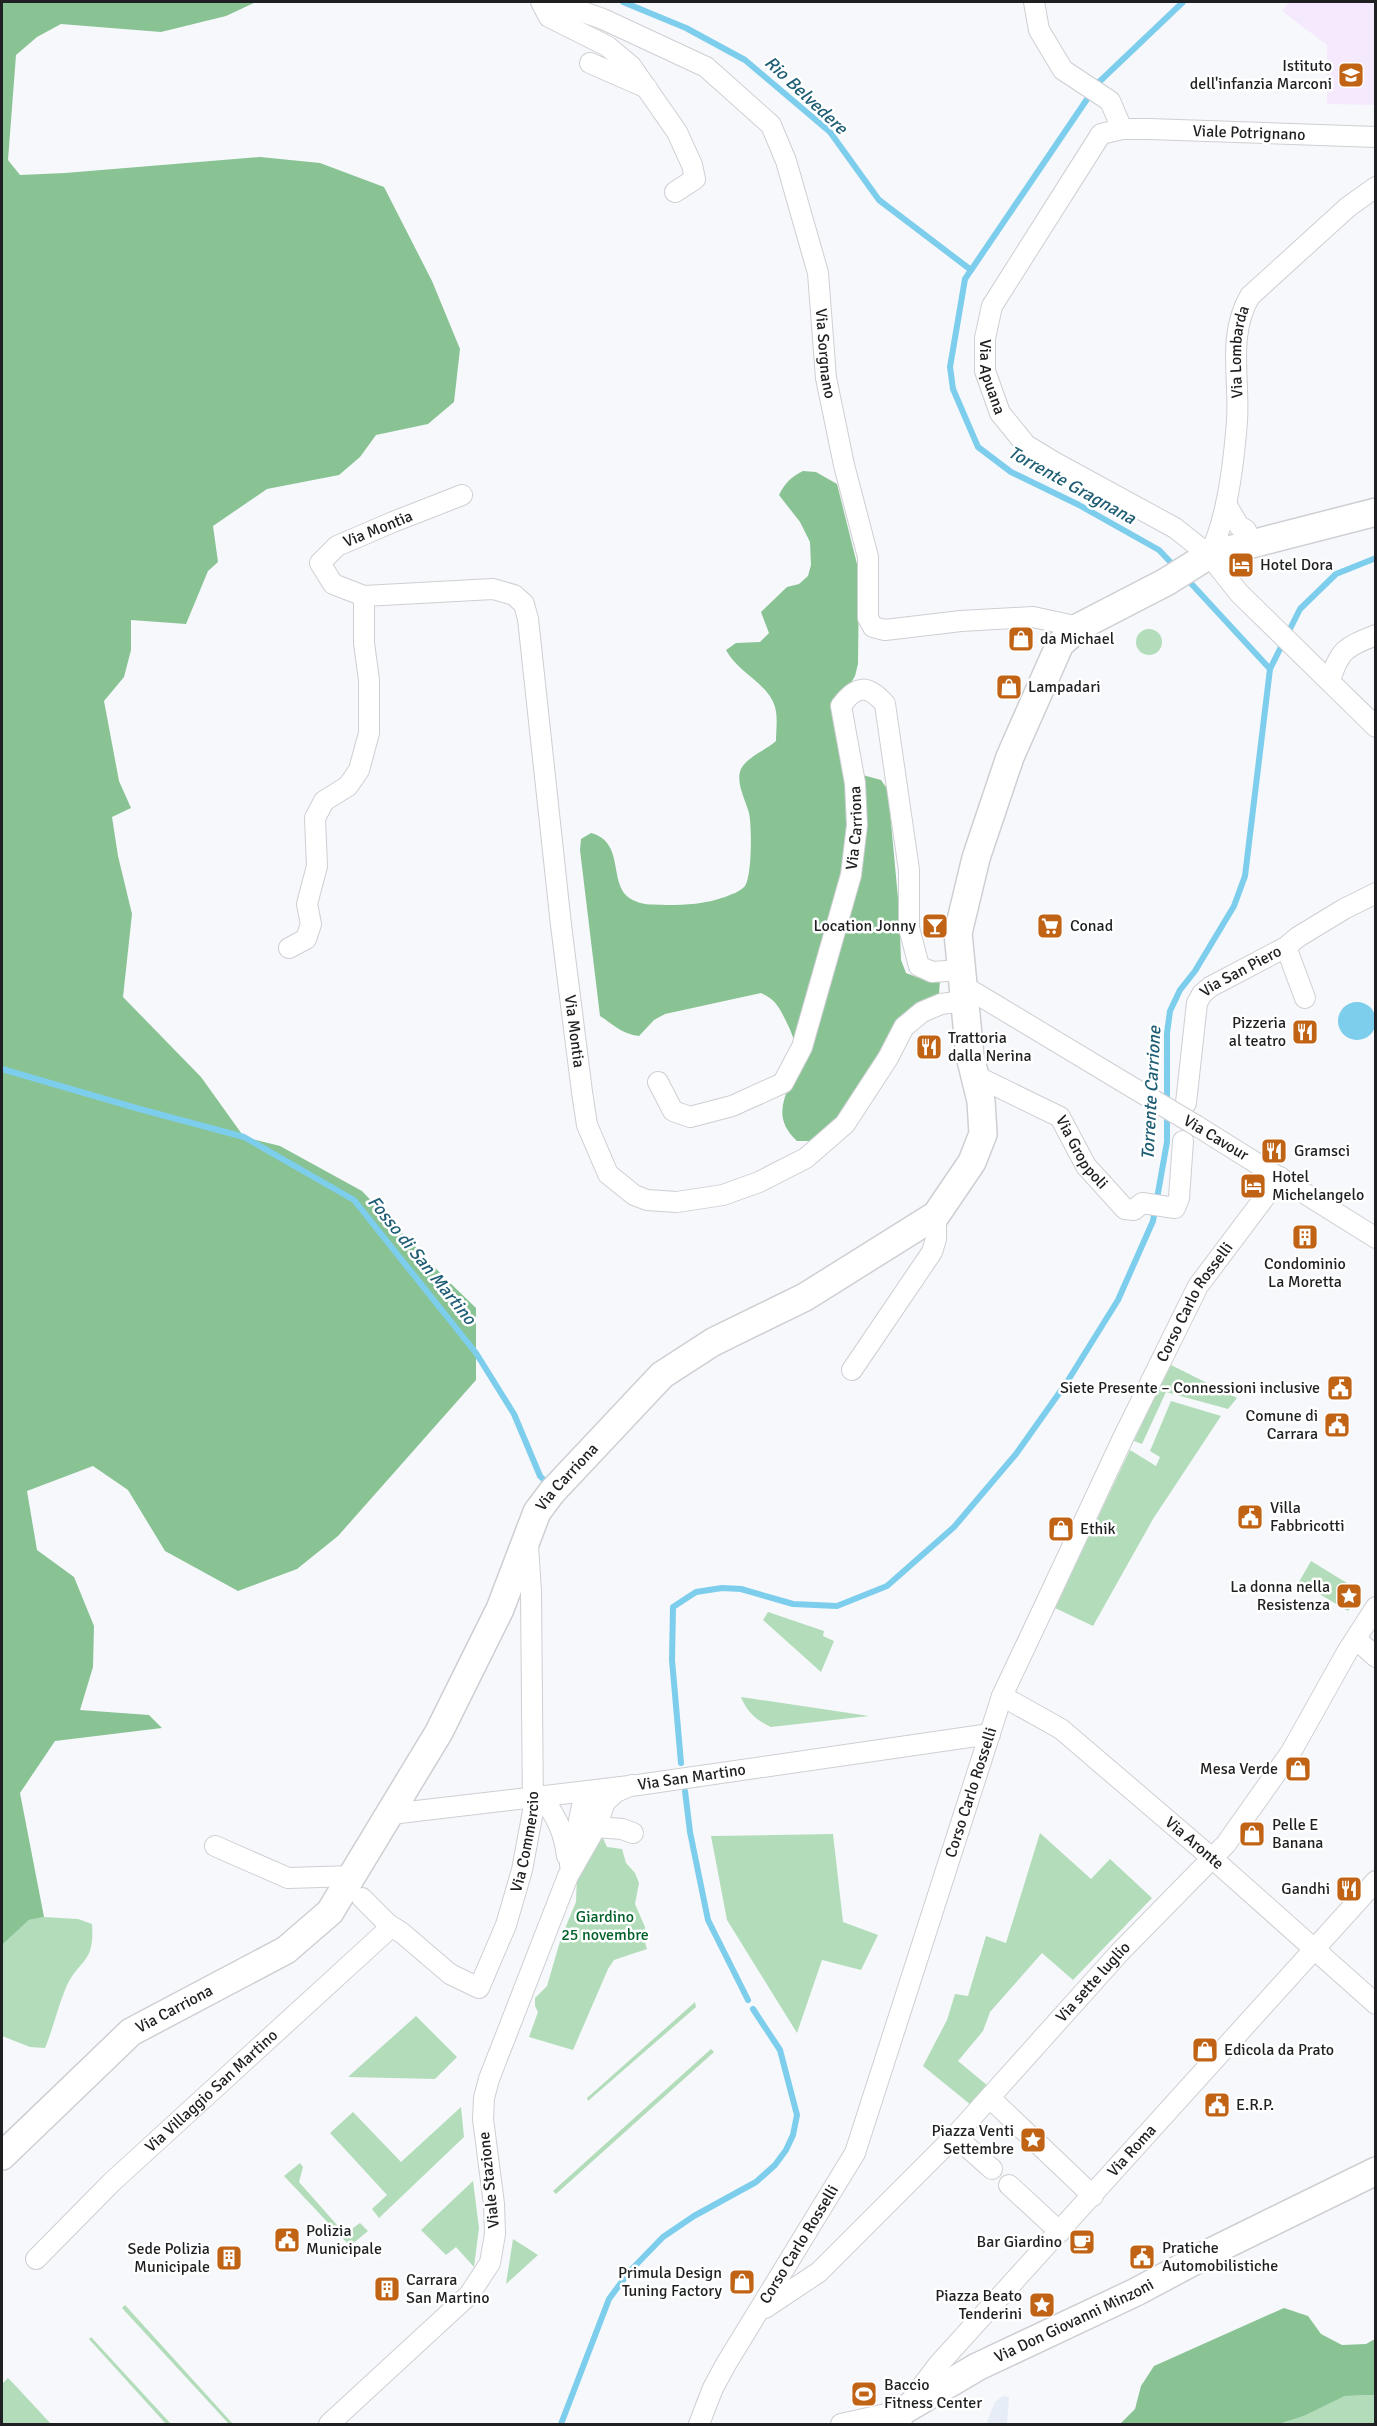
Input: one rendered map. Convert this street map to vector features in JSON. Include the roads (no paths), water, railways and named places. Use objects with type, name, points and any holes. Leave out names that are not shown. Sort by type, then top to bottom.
[{"type":"main road","name":"Via Carriona","points":[[2,2156],[131,2032],[286,1950],[358,1887],[392,1814],[439,1731],[490,1629],[537,1512],[552,1492],[662,1375],[713,1342],[812,1293],[936,1215],[972,1162],[982,1134],[981,1101],[970,1056],[958,933],[966,894],[1010,757],[1060,644],[1079,627],[1170,579],[1202,559],[1256,535],[1376,512]]},
{"type":"main road","name":"Via Don Giovanni Minzoni","points":[[899,2417],[977,2367],[1136,2292],[1213,2251],[1376,2171]]},
{"type":"street","points":[[541,2],[549,17],[607,46],[631,66],[647,88],[677,132],[692,165],[695,179],[675,192]]},
{"type":"street","name":"Via Sorgnano","points":[[555,2],[603,19],[706,67],[771,125],[786,161],[818,273],[826,378],[844,465],[868,557],[868,618],[873,627],[885,630],[961,621],[1033,617],[1079,627]]},
{"type":"street","points":[[1034,2],[1039,30],[1062,70],[1110,100],[1122,129]]},
{"type":"street","points":[[590,63],[647,88]]},
{"type":"street","name":"Viale Potrignano","points":[[1122,129],[1376,137]]},
{"type":"street","name":"Via Apuana","points":[[1122,129],[1101,134],[992,306],[985,338],[985,370],[1000,413],[1026,445],[1167,523],[1376,727]]},
{"type":"street","name":"Via Lombarda","points":[[1202,559],[1218,537],[1226,504],[1237,421],[1236,337],[1241,311],[1250,296],[1348,207],[1376,187]]},
{"type":"street","name":"Via Montia","points":[[462,495],[337,546],[320,563],[333,584],[364,597],[493,589],[514,595],[524,604],[528,619],[561,925],[587,1125],[608,1174],[634,1195],[647,1200],[677,1202],[723,1195],[759,1182],[806,1158],[845,1124],[888,1058],[904,1027],[922,1012],[941,1004],[962,985]]},
{"type":"street","points":[[1226,504],[1239,526],[1256,535]]},
{"type":"street","points":[[289,948],[306,939],[310,924],[307,904],[317,866],[315,818],[324,801],[348,786],[359,770],[369,733],[369,680],[364,644],[364,597]]},
{"type":"street","points":[[1330,680],[1340,654],[1354,644],[1376,635]]},
{"type":"street","name":"Via Carriona","points":[[658,1082],[672,1112],[690,1117],[732,1106],[783,1083],[802,1047],[851,874],[857,825],[855,783],[841,706],[849,695],[861,689],[873,691],[885,704],[909,870],[909,928],[919,966],[962,985]]},
{"type":"street","name":"Via San Piero","points":[[1186,1103],[1197,1003],[1202,994],[1210,987],[1286,947],[1344,909],[1376,893]]},
{"type":"street","points":[[1286,947],[1305,998]]},
{"type":"street","name":"Via Cavour","points":[[962,985],[1197,1126],[1376,1238]]},
{"type":"street","name":"Via Groppoli","points":[[976,1076],[1060,1117],[1086,1166],[1125,1209],[1134,1210],[1142,1203],[1177,1203],[1183,1141]]},
{"type":"street","name":"Corso Carlo Rosselli","points":[[699,2424],[713,2388],[855,2153],[1002,1696],[1117,1450],[1198,1286],[1280,1177]]},
{"type":"street","points":[[852,1370],[932,1252],[936,1239],[936,1215]]},
{"type":"street","name":"Via Commercio","points":[[358,1887],[392,1927],[450,1974],[479,1988],[506,1925],[537,1797],[531,1592],[527,1540]]},
{"type":"street","name":"Via sette luglio","points":[[758,2312],[819,2272],[955,2136],[1120,1952],[1213,1859],[1291,1752],[1376,1607]]},
{"type":"street","points":[[1356,1639],[1376,1656]]},
{"type":"street","name":"Via Aronte","points":[[1002,1696],[1061,1729],[1213,1859],[1376,2004]]},
{"type":"street","name":"Via San Martino","points":[[392,1814],[635,1785],[990,1734]]},
{"type":"street","points":[[568,1876],[596,1827],[605,1802],[616,1792],[635,1785]]},
{"type":"street","points":[[568,1876],[582,1806],[596,1790]]},
{"type":"street","points":[[537,1797],[557,1817],[563,1831],[568,1876]]},
{"type":"street","points":[[596,1827],[622,1829],[633,1833]]},
{"type":"street","points":[[531,1828],[546,1831],[566,1848]]},
{"type":"street","points":[[215,1846],[288,1878],[358,1887]]},
{"type":"street","name":"Viale Stazione","points":[[329,2424],[469,2295],[481,2281],[490,2264],[495,2234],[494,2204],[483,2119],[484,2098],[499,2051],[568,1876]]},
{"type":"street","name":"Via Roma","points":[[899,2417],[938,2365],[1376,1881]]},
{"type":"street","name":"Via Villaggio San Martino","points":[[36,2259],[112,2182],[392,1927]]},
{"type":"street","points":[[990,2098],[1093,2196]]},
{"type":"street","points":[[955,2136],[992,2169]]},
{"type":"street","points":[[1008,2185],[1060,2232]]},
{"type":"street","points":[[841,2424],[899,2417]]},
{"type":"water","points":[[1357,1002],[1371,1007],[1376,1021],[1371,1035],[1357,1040],[1343,1035],[1338,1021],[1343,1007]]},
{"type":"waterway","name":"Rio Belvedere","points":[[623,2],[686,28],[745,60],[830,132],[879,200],[971,270]]},
{"type":"waterway","name":"Torrente Gragnana","points":[[1177,569],[1159,550],[1079,505],[1011,472],[978,447],[953,389],[950,367],[965,279],[1098,83],[1183,2]]},
{"type":"waterway","name":"Torrente Carrione","points":[[681,1763],[672,1660],[673,1607],[696,1592],[722,1588],[741,1589],[793,1604],[837,1606],[887,1586],[954,1527],[1016,1454],[1067,1382],[1118,1300],[1153,1221],[1167,1142],[1167,1033],[1170,1011],[1180,990],[1195,971],[1234,906],[1245,876],[1270,669],[1300,609],[1336,574],[1376,558]]},
{"type":"waterway","name":"Torrente Gragnana","points":[[1186,578],[1270,669]]},
{"type":"waterway","name":"Fosso di San Martino","points":[[2,1069],[244,1137],[354,1200],[476,1353],[514,1414],[540,1476],[545,1481]]},
{"type":"waterway","name":"Torrente Carrione","points":[[685,1791],[690,1832],[708,1920],[748,2000]]},
{"type":"waterway","name":"Torrente Carrione","points":[[561,2424],[609,2299],[629,2272],[663,2237],[694,2216],[756,2182],[775,2165],[793,2135],[797,2115],[780,2050],[753,2009]]},
{"type":"place","name":"Istituto dell'infanzia Marconi","points":[[1351,75]]},
{"type":"place","name":"Hotel Dora","points":[[1241,565]]},
{"type":"place","name":"da Michael","points":[[1021,639]]},
{"type":"place","name":"Lampadari","points":[[1009,687]]},
{"type":"place","name":"Location Jonny","points":[[935,926]]},
{"type":"place","name":"Conad","points":[[1050,926]]},
{"type":"place","name":"Pizzeria al teatro","points":[[1305,1032]]},
{"type":"place","name":"Trattoria dalla Nerina","points":[[929,1047]]},
{"type":"place","name":"Gramsci","points":[[1274,1151]]},
{"type":"place","name":"Hotel Michelangelo","points":[[1253,1186]]},
{"type":"place","name":"Condominio La Moretta","points":[[1305,1237]]},
{"type":"place","name":"Siete Presente – Connessioni inclusive","points":[[1340,1388]]},
{"type":"place","name":"Comune di Carrara","points":[[1337,1425]]},
{"type":"place","name":"Villa Fabbricotti","points":[[1250,1517]]},
{"type":"place","name":"Ethik","points":[[1061,1529]]},
{"type":"place","name":"La donna nella Resistenza","points":[[1349,1596]]},
{"type":"place","name":"Mesa Verde","points":[[1298,1769]]},
{"type":"place","name":"Pelle E Banana","points":[[1252,1834]]},
{"type":"place","name":"Gandhi","points":[[1349,1889]]},
{"type":"place","name":"Edicola da Prato","points":[[1205,2050]]},
{"type":"place","name":"E.R.P.","points":[[1217,2105]]},
{"type":"place","name":"Piazza Venti Settembre","points":[[1033,2140]]},
{"type":"place","name":"Polizia Municipale","points":[[287,2240]]},
{"type":"place","name":"Bar Giardino","points":[[1082,2242]]},
{"type":"place","name":"Pratiche Automobilistiche","points":[[1142,2257]]},
{"type":"place","name":"Sede Polizia Municipale","points":[[229,2258]]},
{"type":"place","name":"Primula Design Tuning Factory","points":[[742,2282]]},
{"type":"place","name":"Carrara San Martino","points":[[387,2289]]},
{"type":"place","name":"Piazza Beato Tenderini","points":[[1042,2305]]},
{"type":"place","name":"Baccio Fitness Center","points":[[864,2394]]},
{"type":"park label","name":"Giardino 25 novembre","points":[[605,1926]]}]
